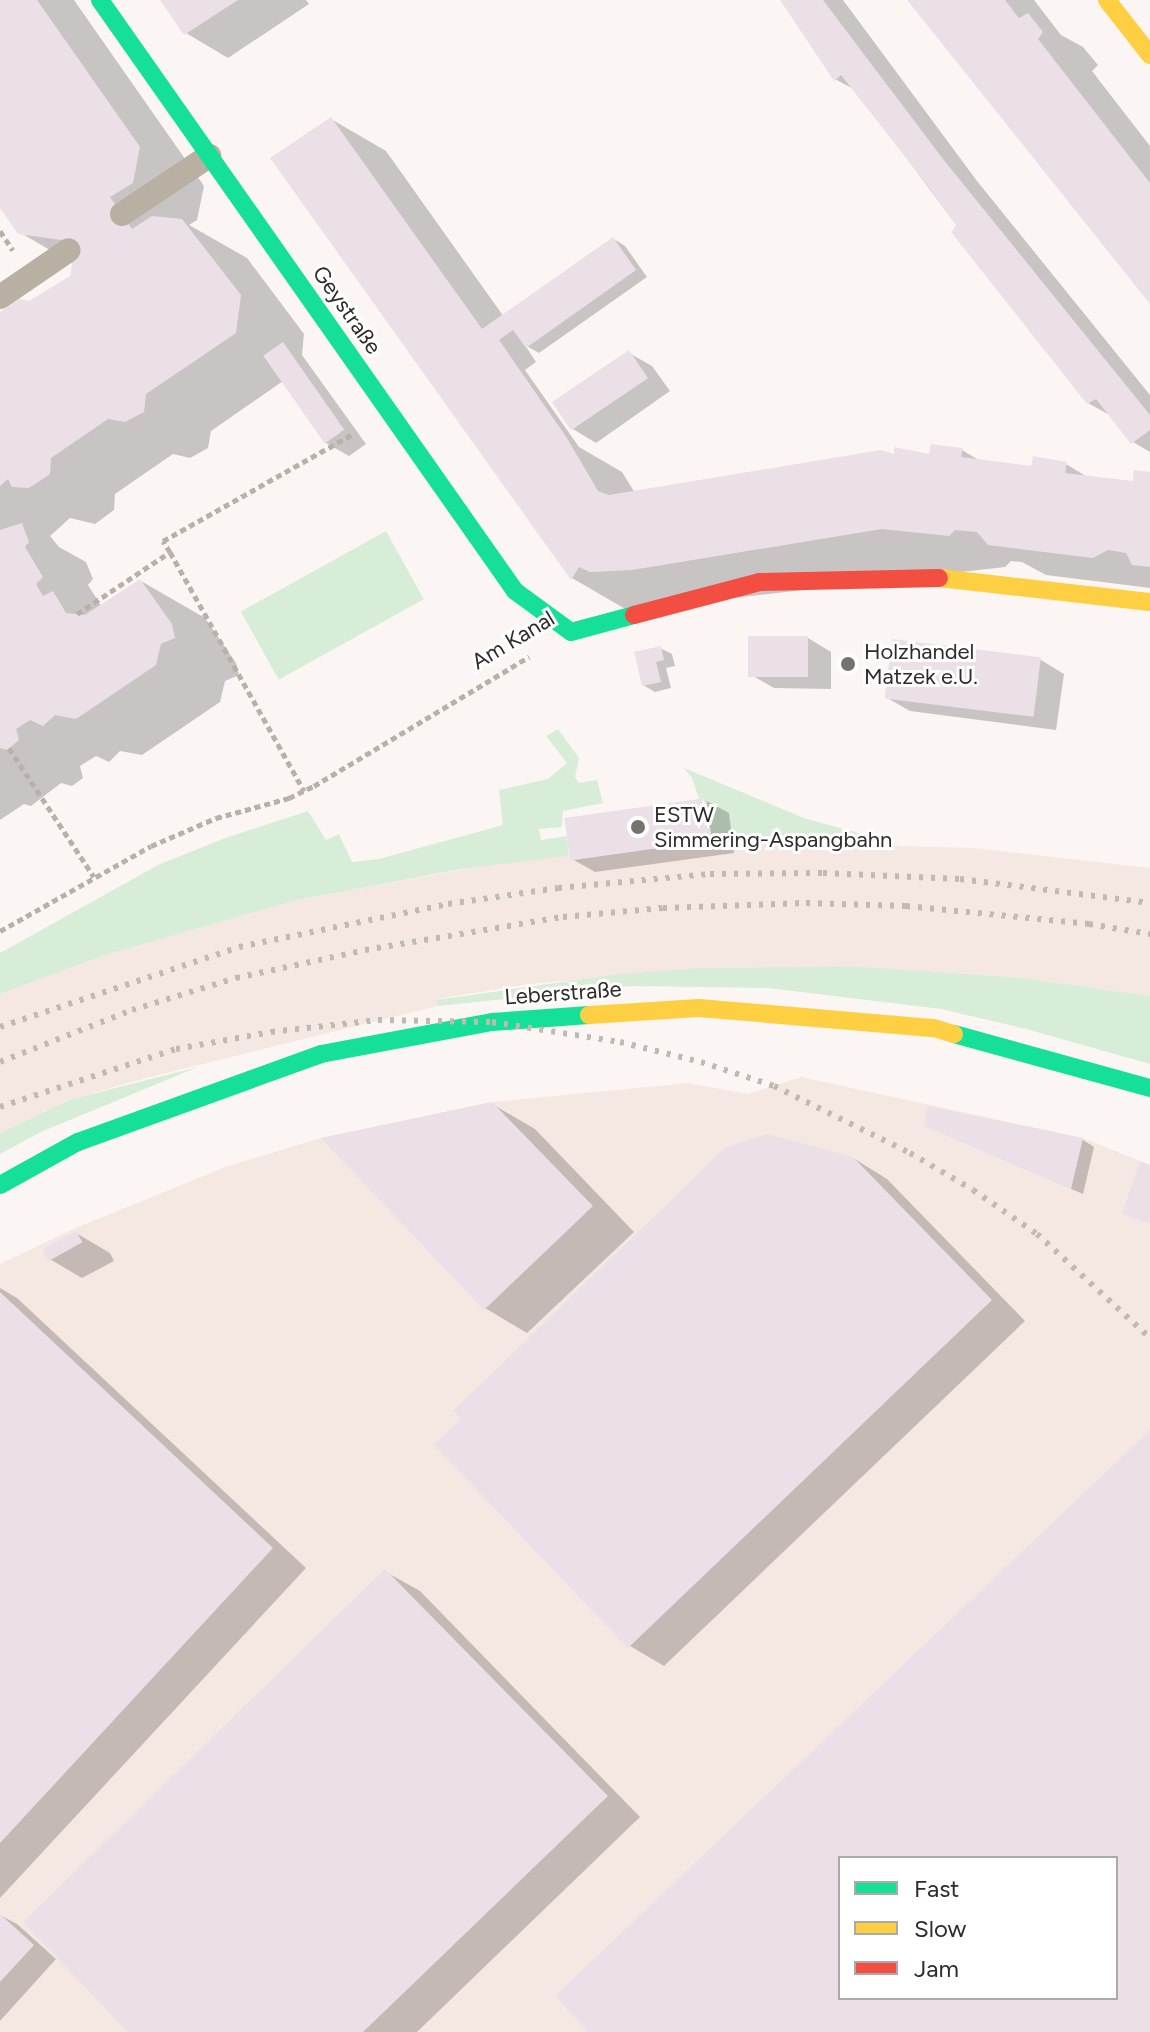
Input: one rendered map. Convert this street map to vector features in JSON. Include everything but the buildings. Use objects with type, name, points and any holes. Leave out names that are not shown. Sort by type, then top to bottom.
[{"type":"street","name":"Geystraße","points":[[100,0],[515,591],[571,632]]},
{"type":"street","points":[[1107,0],[1150,55]]},
{"type":"street","name":"Am Kanal","points":[[571,632],[760,582],[954,578],[1150,602]]},
{"type":"street","name":"Leberstraße","points":[[0,1185],[78,1142],[321,1054],[492,1022],[699,1008],[934,1028],[1150,1088]]},
{"type":"lane","points":[[122,214],[209,156]]},
{"type":"lane","points":[[0,297],[69,250]]},
{"type":"path","points":[[0,231],[15,252]]},
{"type":"path","points":[[304,791],[163,541],[390,413]]},
{"type":"path","points":[[77,614],[170,552]]},
{"type":"path","name":"Am Kanal","points":[[0,931],[94,877],[216,818],[304,791],[571,632]]},
{"type":"path","points":[[9,748],[94,877]]},
{"type":"shaded area","points":[[712,841],[974,848],[1150,868],[1150,996],[1024,978],[852,966],[701,968],[530,984],[437,999],[438,1006],[146,1078],[72,1099],[0,1133],[0,994],[102,956],[293,901],[503,862],[569,856],[570,860]]},
{"type":"shaded area","points":[[801,1077],[1083,1138],[1150,1165],[1150,2032],[0,2032],[0,1264],[73,1229],[228,1166],[321,1138],[492,1102],[688,1083],[748,1094]]},
{"type":"green space","points":[[386,531],[424,599],[279,680],[241,611]]},
{"type":"green space","points":[[558,729],[579,758],[575,777],[579,783],[597,780],[603,803],[563,811],[562,827],[539,829],[541,840],[567,836],[569,856],[461,869],[293,901],[102,956],[0,994],[0,953],[158,865],[225,838],[308,811],[326,840],[339,834],[352,862],[379,859],[503,825],[499,790],[548,779],[567,763],[546,736]]},
{"type":"green space","points":[[684,768],[804,818],[898,844],[712,841],[706,798],[699,799],[692,778]]},
{"type":"green space","points":[[852,966],[1024,978],[1150,996],[1150,1064],[941,1009],[768,988],[632,986],[438,1006],[436,1000],[618,974],[701,968]]},
{"type":"green space","points":[[198,1067],[41,1132],[0,1154],[0,1133],[72,1099]]},
{"type":"railway","points":[[0,1027],[239,947],[448,904],[558,888],[710,874],[823,873],[960,879],[1150,903]]},
{"type":"railway","points":[[0,1062],[132,1010],[236,978],[365,950],[563,917],[663,908],[806,903],[906,906],[1089,924],[1150,934]]},
{"type":"railway","points":[[0,1107],[176,1049],[271,1032],[378,1020],[492,1022],[620,1042],[701,1062],[774,1086],[910,1153],[973,1190],[1037,1234],[1150,1338]]},
{"type":"traffic: fast","points":[[100,0],[515,591],[571,632],[634,615]]},
{"type":"traffic: fast","points":[[0,1185],[78,1142],[321,1054],[492,1022],[589,1015]]},
{"type":"traffic: fast","points":[[954,1034],[1150,1088]]},
{"type":"traffic: slow","points":[[1107,0],[1150,55]]},
{"type":"traffic: slow","points":[[939,578],[1150,602]]},
{"type":"traffic: slow","points":[[589,1015],[699,1008],[934,1028],[954,1034]]},
{"type":"traffic: jam","points":[[634,615],[760,582],[939,578]]},
{"type":"place","name":"Holzhandel Matzek e.U.","points":[[848,664]]},
{"type":"place","name":"ESTW Simmering-Aspangbahn","points":[[638,827]]}]
